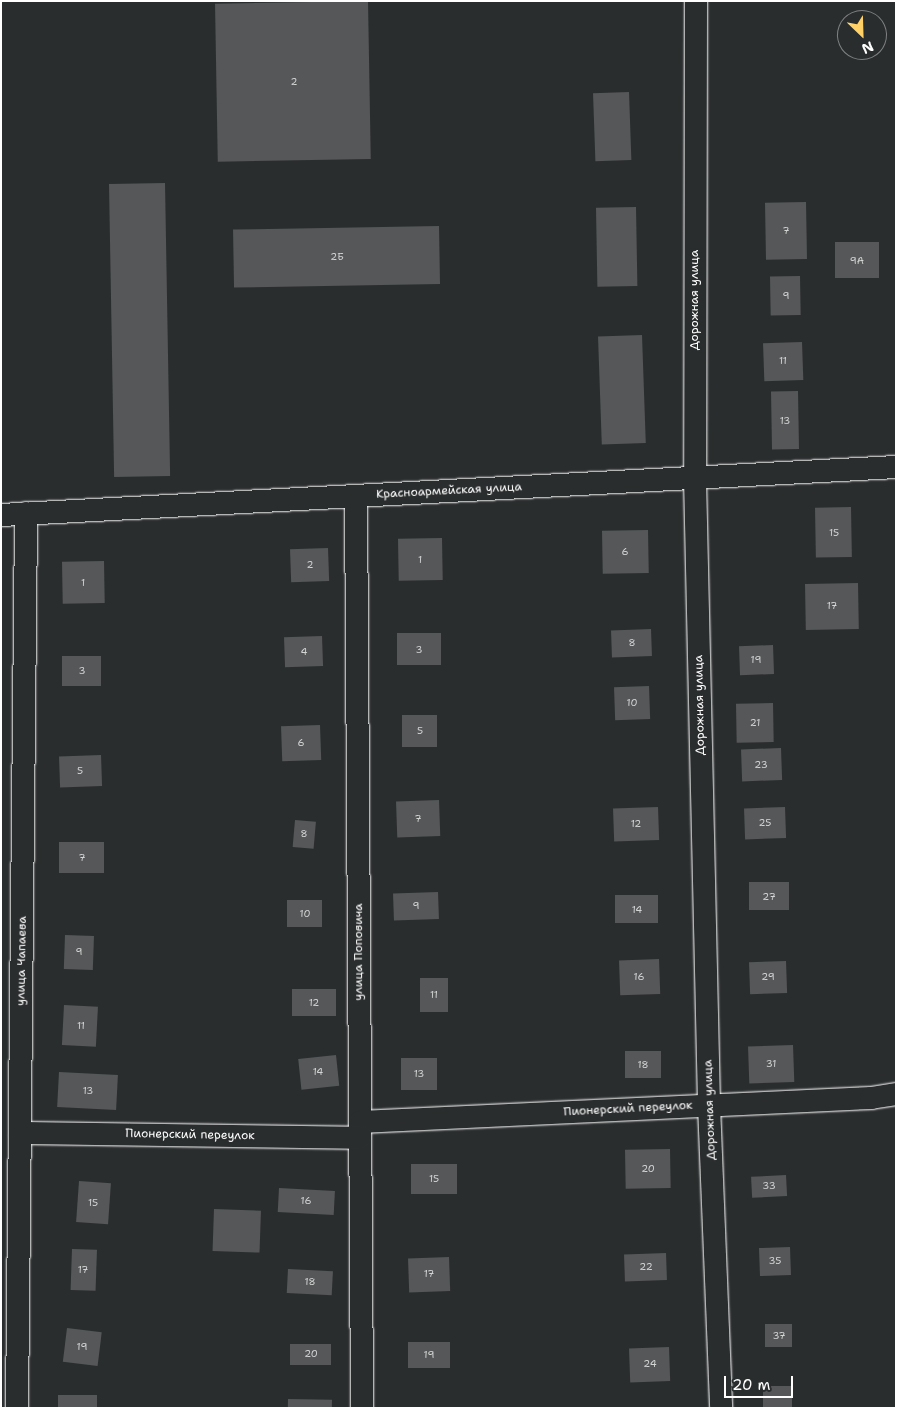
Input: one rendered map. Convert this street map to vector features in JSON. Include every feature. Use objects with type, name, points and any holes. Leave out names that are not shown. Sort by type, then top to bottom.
[{"type":"street","name":"Дорожная улица","points":[[696,1],[695,478],[709,1105],[721,1408]]},
{"type":"street","name":"Красноармейская улица","points":[[1,515],[896,467]]},
{"type":"street","name":"улица Поповича","points":[[356,496],[362,1408]]},
{"type":"street","name":"улица Чапаева","points":[[17,1408],[10,1189],[20,1132],[26,514]]},
{"type":"street","name":"Пионерский переулок","points":[[20,1132],[360,1130],[709,1105],[896,1094]]},
{"type":"building","points":[[368,1],[371,159],[218,162],[215,4]]},
{"type":"building","points":[[629,92],[631,160],[595,161],[593,93]]},
{"type":"building","points":[[165,183],[170,476],[114,477],[109,184]]},
{"type":"building","points":[[806,202],[807,259],[766,260],[765,203]]},
{"type":"building","points":[[636,207],[637,286],[597,287],[596,208]]},
{"type":"building","points":[[439,226],[440,284],[234,288],[233,230]]},
{"type":"building","points":[[835,242],[879,242],[879,278],[835,278]]},
{"type":"building","points":[[800,276],[801,315],[771,316],[770,277]]},
{"type":"building","points":[[642,335],[646,443],[602,444],[598,337]]},
{"type":"building","points":[[802,342],[803,380],[764,381],[763,343]]},
{"type":"building","points":[[771,391],[798,391],[799,449],[772,449]]},
{"type":"building","points":[[851,507],[852,557],[816,558],[815,508]]},
{"type":"building","points":[[648,530],[649,573],[603,574],[602,531]]},
{"type":"building","points":[[442,538],[443,580],[399,581],[398,539]]},
{"type":"building","points":[[328,548],[329,581],[291,582],[290,549]]},
{"type":"building","points":[[104,561],[105,603],[63,604],[62,562]]},
{"type":"building","points":[[858,583],[859,629],[806,630],[805,584]]},
{"type":"building","points":[[651,629],[652,656],[612,657],[611,630]]},
{"type":"building","points":[[397,633],[441,633],[441,665],[397,665]]},
{"type":"building","points":[[322,636],[323,666],[285,667],[284,637]]},
{"type":"building","points":[[773,645],[774,674],[740,675],[739,646]]},
{"type":"building","points":[[62,656],[101,656],[101,686],[62,686]]},
{"type":"building","points":[[649,686],[650,719],[615,720],[614,687]]},
{"type":"building","points":[[773,703],[774,742],[737,743],[736,704]]},
{"type":"building","points":[[402,715],[437,715],[437,747],[402,747]]},
{"type":"building","points":[[320,725],[321,760],[282,761],[281,726]]},
{"type":"building","points":[[781,748],[782,780],[742,781],[741,749]]},
{"type":"building","points":[[101,755],[102,786],[60,787],[59,756]]},
{"type":"building","points":[[439,800],[440,836],[397,837],[396,802]]},
{"type":"building","points":[[658,807],[659,840],[614,842],[613,809]]},
{"type":"building","points":[[785,807],[786,838],[745,839],[744,808]]},
{"type":"building","points":[[295,820],[316,822],[314,849],[293,847]]},
{"type":"building","points":[[59,842],[104,842],[104,873],[59,873]]},
{"type":"building","points":[[749,882],[789,882],[789,910],[749,910]]},
{"type":"building","points":[[438,892],[439,919],[394,921],[393,894]]},
{"type":"building","points":[[615,895],[658,895],[658,923],[615,923]]},
{"type":"building","points":[[287,900],[322,900],[322,927],[287,927]]},
{"type":"building","points":[[65,935],[94,936],[93,970],[64,969]]},
{"type":"building","points":[[659,959],[660,994],[620,995],[619,960]]},
{"type":"building","points":[[786,961],[787,993],[750,994],[749,962]]},
{"type":"building","points":[[420,978],[448,978],[448,1012],[420,1012]]},
{"type":"building","points":[[292,989],[336,989],[336,1016],[292,1016]]},
{"type":"building","points":[[64,1005],[98,1007],[96,1047],[62,1045]]},
{"type":"building","points":[[793,1045],[794,1082],[749,1084],[748,1047]]},
{"type":"building","points":[[625,1051],[661,1051],[661,1078],[625,1078]]},
{"type":"building","points":[[336,1055],[339,1086],[301,1090],[298,1059]]},
{"type":"building","points":[[401,1058],[437,1058],[437,1090],[401,1090]]},
{"type":"building","points":[[59,1072],[118,1075],[116,1110],[57,1107]]},
{"type":"building","points":[[670,1149],[671,1188],[626,1189],[625,1150]]},
{"type":"building","points":[[411,1164],[457,1164],[457,1194],[411,1194]]},
{"type":"building","points":[[786,1175],[787,1196],[752,1198],[751,1177]]},
{"type":"building","points":[[79,1181],[111,1183],[108,1224],[76,1222]]},
{"type":"building","points":[[279,1188],[335,1191],[334,1215],[278,1212]]},
{"type":"building","points":[[214,1209],[261,1211],[260,1253],[213,1251]]},
{"type":"building","points":[[790,1247],[791,1275],[760,1276],[759,1248]]},
{"type":"building","points":[[72,1249],[97,1250],[96,1291],[71,1290]]},
{"type":"building","points":[[666,1253],[667,1280],[625,1281],[624,1254]]},
{"type":"building","points":[[449,1257],[450,1291],[409,1292],[408,1258]]},
{"type":"building","points":[[288,1269],[333,1271],[332,1295],[287,1293]]},
{"type":"building","points":[[765,1324],[792,1324],[792,1347],[765,1347]]},
{"type":"building","points":[[67,1328],[102,1332],[98,1366],[63,1362]]},
{"type":"building","points":[[408,1342],[450,1342],[450,1368],[408,1368]]},
{"type":"building","points":[[290,1344],[331,1344],[331,1365],[290,1365]]},
{"type":"building","points":[[669,1347],[670,1381],[630,1382],[629,1348]]},
{"type":"building","points":[[763,1386],[792,1386],[792,1408],[763,1408]]},
{"type":"building","points":[[58,1395],[97,1395],[97,1408],[58,1408]]},
{"type":"building","points":[[288,1399],[332,1400],[332,1408],[288,1408]]}]
